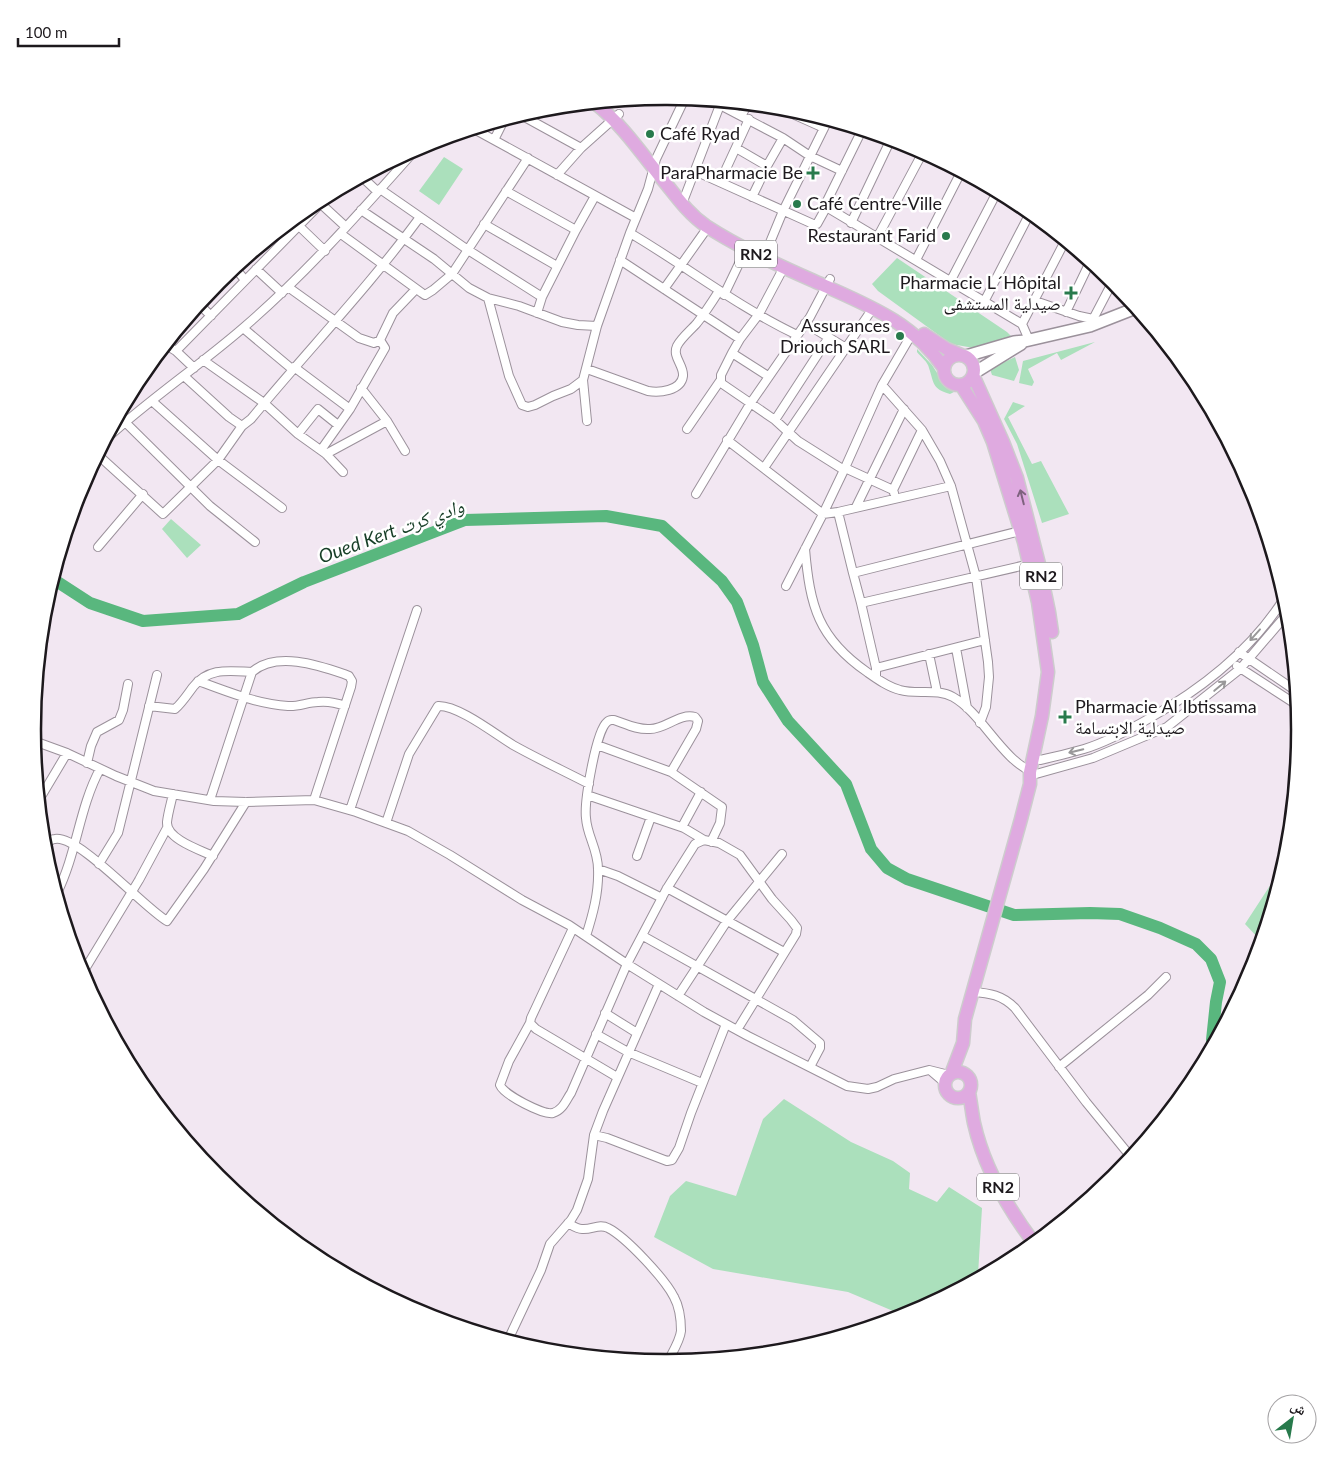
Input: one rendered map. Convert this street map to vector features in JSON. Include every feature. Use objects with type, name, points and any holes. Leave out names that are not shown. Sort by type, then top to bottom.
[{"type":"main road","name":"RN2","points":[[611,107],[695,218],[746,249],[765,254],[828,283],[913,332],[929,348],[944,368],[944,373],[949,381],[961,384],[984,421],[992,442],[1030,564],[1043,628],[1048,672],[1046,695],[1032,776],[965,1019],[963,1043],[968,1076],[972,1084],[964,1095]]},
{"type":"main road","name":"RN2","points":[[603,108],[617,117]]},
{"type":"main road","name":"RN2","points":[[683,201],[704,218],[784,267],[872,298],[896,313],[939,345],[972,362],[973,374],[1017,478],[1049,612],[1053,641],[1053,680],[1050,715],[1040,760],[1032,776]]},
{"type":"main road","points":[[944,368],[948,359],[954,356],[963,356],[1027,340],[1129,310]]},
{"type":"main road","points":[[961,384],[968,382],[973,374],[1027,340]]},
{"type":"main road","name":"RN2","points":[[963,1043],[945,1087],[950,1095],[964,1095]]},
{"type":"main road","points":[[949,1077],[961,1071],[968,1076]]},
{"type":"main road","name":"RN2","points":[[964,1095],[986,1161],[1000,1192],[1030,1237]]},
{"type":"street","points":[[588,421],[583,380],[597,326],[655,164],[682,105]]},
{"type":"street","points":[[683,201],[719,107]]},
{"type":"street","points":[[726,108],[783,138],[810,156],[842,171]]},
{"type":"street","points":[[720,182],[736,148],[747,110]]},
{"type":"street","points":[[557,175],[581,148],[617,117]]},
{"type":"street","points":[[531,120],[581,148]]},
{"type":"street","points":[[765,254],[783,211],[824,128],[811,122]]},
{"type":"street","points":[[494,140],[500,127]]},
{"type":"street","points":[[481,133],[636,218]]},
{"type":"street","points":[[695,171],[783,211],[817,224],[859,136]]},
{"type":"street","points":[[752,197],[783,138]]},
{"type":"street","points":[[851,222],[888,146]]},
{"type":"street","points":[[736,148],[767,166]]},
{"type":"street","points":[[324,207],[344,230],[383,265],[422,294],[429,293],[452,274],[528,158]]},
{"type":"street","points":[[877,238],[919,159]]},
{"type":"street","points":[[121,425],[204,360],[282,293],[344,230],[404,162]]},
{"type":"street","points":[[916,260],[958,178]]},
{"type":"street","points":[[367,181],[468,250],[542,297]]},
{"type":"street","points":[[506,191],[576,230]]},
{"type":"street","points":[[537,313],[542,297],[557,266],[595,196]]},
{"type":"street","points":[[950,282],[994,198]]},
{"type":"street","points":[[827,206],[830,210],[1022,324],[1027,340]]},
{"type":"street","points":[[361,210],[404,239],[469,288],[488,298],[578,325],[597,326]]},
{"type":"street","points":[[103,459],[163,514],[218,460],[242,426],[383,265],[420,218]]},
{"type":"street","points":[[984,302],[1026,220]]},
{"type":"street","points":[[176,351],[304,221]]},
{"type":"street","points":[[484,224],[557,266]]},
{"type":"street","points":[[299,226],[325,250]]},
{"type":"street","points":[[664,289],[708,227]]},
{"type":"street","points":[[630,233],[722,293],[777,326],[797,335]]},
{"type":"street","points":[[1022,324],[1062,247]]},
{"type":"street","points":[[586,369],[656,393],[672,389],[681,380],[683,375],[676,357],[676,348],[722,293],[746,249]]},
{"type":"street","points":[[620,260],[740,339]]},
{"type":"street","points":[[687,429],[720,381],[732,353],[759,314],[784,267]]},
{"type":"street","points":[[1066,312],[1087,268]]},
{"type":"street","points":[[256,269],[282,293]]},
{"type":"street","points":[[240,273],[245,280]]},
{"type":"street","points":[[696,494],[727,440],[805,323],[828,283]]},
{"type":"street","points":[[288,287],[365,341],[374,343],[380,340],[393,313],[416,289]]},
{"type":"street","points":[[1035,301],[1092,322],[1109,289]]},
{"type":"street","points":[[488,298],[509,376],[522,405],[528,407],[535,405],[571,390],[583,380]]},
{"type":"street","points":[[764,468],[873,308]]},
{"type":"street","points":[[204,309],[211,316]]},
{"type":"street","points":[[805,323],[846,348]]},
{"type":"street","points":[[243,328],[293,368],[350,409]]},
{"type":"street","points":[[786,586],[845,469],[882,385],[913,332]]},
{"type":"street","points":[[775,420],[829,337]]},
{"type":"street","points":[[324,452],[338,425],[350,409],[385,348],[380,340]]},
{"type":"street","points":[[171,348],[194,368]]},
{"type":"street","points":[[732,353],[768,376]]},
{"type":"street","points":[[204,360],[264,403],[298,434],[324,452],[343,472]]},
{"type":"street","points":[[184,376],[229,417],[242,426]]},
{"type":"street","points":[[720,381],[775,420],[788,433],[845,469],[870,479],[895,494]]},
{"type":"street","points":[[882,385],[922,430],[940,461],[951,486],[976,577],[985,640],[988,685],[986,707],[980,723]]},
{"type":"street","points":[[361,388],[387,421],[405,451]]},
{"type":"street","points":[[152,401],[218,460],[282,508]]},
{"type":"street","points":[[298,434],[318,409],[338,425]]},
{"type":"street","points":[[856,507],[904,409]]},
{"type":"street","points":[[324,452],[387,421]]},
{"type":"street","points":[[124,422],[223,517],[254,542]]},
{"type":"street","points":[[895,494],[922,430]]},
{"type":"street","points":[[727,440],[823,514],[838,512],[895,494],[951,486]]},
{"type":"street","points":[[98,547],[143,494]]},
{"type":"street","points":[[838,512],[876,668],[876,678]]},
{"type":"street","points":[[853,573],[1020,531]]},
{"type":"street","points":[[805,549],[811,596],[818,618],[826,632],[844,653],[876,678],[893,688],[902,691],[937,692],[952,696],[967,708],[1009,755],[1032,776],[1093,758],[1167,727],[1240,669],[1281,620]]},
{"type":"street","points":[[860,603],[1030,564]]},
{"type":"street","points":[[1040,760],[1085,748],[1127,731],[1200,686],[1231,662],[1260,630],[1278,606]]},
{"type":"street","points":[[350,810],[417,610]]},
{"type":"street","points":[[876,668],[985,640]]},
{"type":"street","points":[[956,648],[967,708]]},
{"type":"street","points":[[1239,652],[1289,685]]},
{"type":"street","points":[[930,654],[937,692]]},
{"type":"street","points":[[149,706],[175,709],[198,681],[214,672],[252,672],[264,665],[296,661],[349,676],[352,681],[345,706],[314,800]]},
{"type":"street","points":[[1231,662],[1290,700]]},
{"type":"street","points":[[210,800],[252,672]]},
{"type":"street","points":[[99,864],[118,833],[156,675]]},
{"type":"street","points":[[198,681],[244,698],[290,706],[319,701],[345,706]]},
{"type":"street","points":[[87,763],[97,732],[119,720],[128,684]]},
{"type":"street","points":[[386,823],[408,754],[438,706],[450,707],[513,745],[589,784]]},
{"type":"street","points":[[586,936],[592,918],[597,890],[598,869],[596,849],[587,827],[587,795],[597,746],[606,722],[611,720],[650,730],[669,724],[682,717],[695,717],[698,721],[696,729],[670,772]]},
{"type":"street","points":[[42,744],[67,753],[146,789],[210,800],[246,802],[314,800],[386,823],[422,838],[522,900],[573,928],[678,996],[726,1024],[847,1086],[862,1089],[877,1087],[894,1078],[929,1070],[949,1077]]},
{"type":"street","points":[[573,928],[500,1085],[506,1093],[543,1112],[555,1112],[563,1106],[628,964],[667,888],[695,844],[708,841],[720,822],[722,807],[670,772],[597,746]]},
{"type":"street","points":[[45,791],[67,753]]},
{"type":"street","points":[[61,884],[86,801],[100,769]]},
{"type":"street","points":[[682,827],[701,792]]},
{"type":"street","points":[[87,965],[132,892],[167,828],[173,794]]},
{"type":"street","points":[[587,795],[682,827],[708,841],[727,847],[740,856],[797,928],[796,934],[737,1030]]},
{"type":"street","points":[[51,840],[54,838],[59,839],[74,845],[167,921],[213,856],[246,802]]},
{"type":"street","points":[[637,856],[651,817]]},
{"type":"street","points":[[167,828],[181,841],[213,856]]},
{"type":"street","points":[[678,996],[727,921],[782,854]]},
{"type":"street","points":[[598,869],[618,876],[662,898]]},
{"type":"street","points":[[667,888],[784,952]]},
{"type":"street","points":[[643,936],[793,1020],[818,1041],[820,1048],[810,1067]]},
{"type":"street","points":[[1059,1067],[1148,995],[1166,977]]},
{"type":"street","points":[[511,1334],[543,1264],[550,1244],[577,1210],[587,1186],[592,1162],[594,1135],[617,1077],[659,984]]},
{"type":"street","points":[[972,992],[996,995],[1010,1003],[1126,1151]]},
{"type":"street","points":[[605,1014],[638,1033]]},
{"type":"street","points":[[530,1023],[536,1029],[617,1077]]},
{"type":"street","points":[[594,1135],[607,1138],[667,1161],[672,1160],[679,1148],[702,1083],[726,1024]]},
{"type":"street","points":[[596,1034],[628,1052],[702,1083]]},
{"type":"street","points":[[568,1223],[580,1229],[598,1226],[611,1229],[645,1260],[670,1290],[676,1300],[680,1334],[672,1354]]},
{"type":"green space","points":[[444,157],[463,169],[439,205],[419,191]]},
{"type":"green space","points":[[897,258],[1011,336],[974,348],[951,344],[878,291],[872,284]]},
{"type":"green space","points":[[1095,342],[1061,360],[1057,353],[1028,369],[1034,382],[1032,386],[1019,383],[1023,361]]},
{"type":"green space","points":[[917,349],[932,365],[946,387],[954,392],[950,394],[937,388],[926,362],[917,352]]},
{"type":"green space","points":[[1015,357],[1019,370],[1014,381],[992,375],[990,369]]},
{"type":"green space","points":[[1013,402],[1025,406],[1008,417],[1032,464],[1041,461],[1069,514],[1042,523],[1017,444],[1004,419]]},
{"type":"green space","points":[[171,519],[201,545],[187,558],[162,529]]},
{"type":"green space","points":[[1271,885],[1256,936],[1245,924]]},
{"type":"green space","points":[[784,1099],[851,1142],[893,1161],[910,1173],[909,1189],[937,1202],[949,1187],[982,1208],[978,1271],[942,1290],[894,1311],[848,1292],[713,1269],[654,1237],[670,1196],[686,1181],[736,1196],[763,1119]]},
{"type":"waterway","name":"Oued Kert وادي كرت","points":[[59,583],[90,603],[143,621],[238,614],[304,582],[465,520],[606,516],[662,526],[722,581],[737,602],[753,645],[763,682],[788,721],[846,784],[871,849],[887,868],[907,879],[1014,915],[1120,914],[1160,928],[1196,944],[1211,959],[1220,982],[1213,1031]]},
{"type":"place","name":"Café Ryad","points":[[650,134]]},
{"type":"place","name":"ParaPharmacie Be","points":[[813,173]]},
{"type":"place","name":"Café Centre-Ville","points":[[797,204]]},
{"type":"place","name":"Restaurant Farid","points":[[946,236]]},
{"type":"place","name":"Pharmacie L´Hôpital صيدلية المستشفى","points":[[1071,293]]},
{"type":"place","name":"Assurances Driouch SARL","points":[[900,336]]},
{"type":"place","name":"Pharmacie Al Ibtissama صيدلية الابتسامة","points":[[1065,717]]}]
